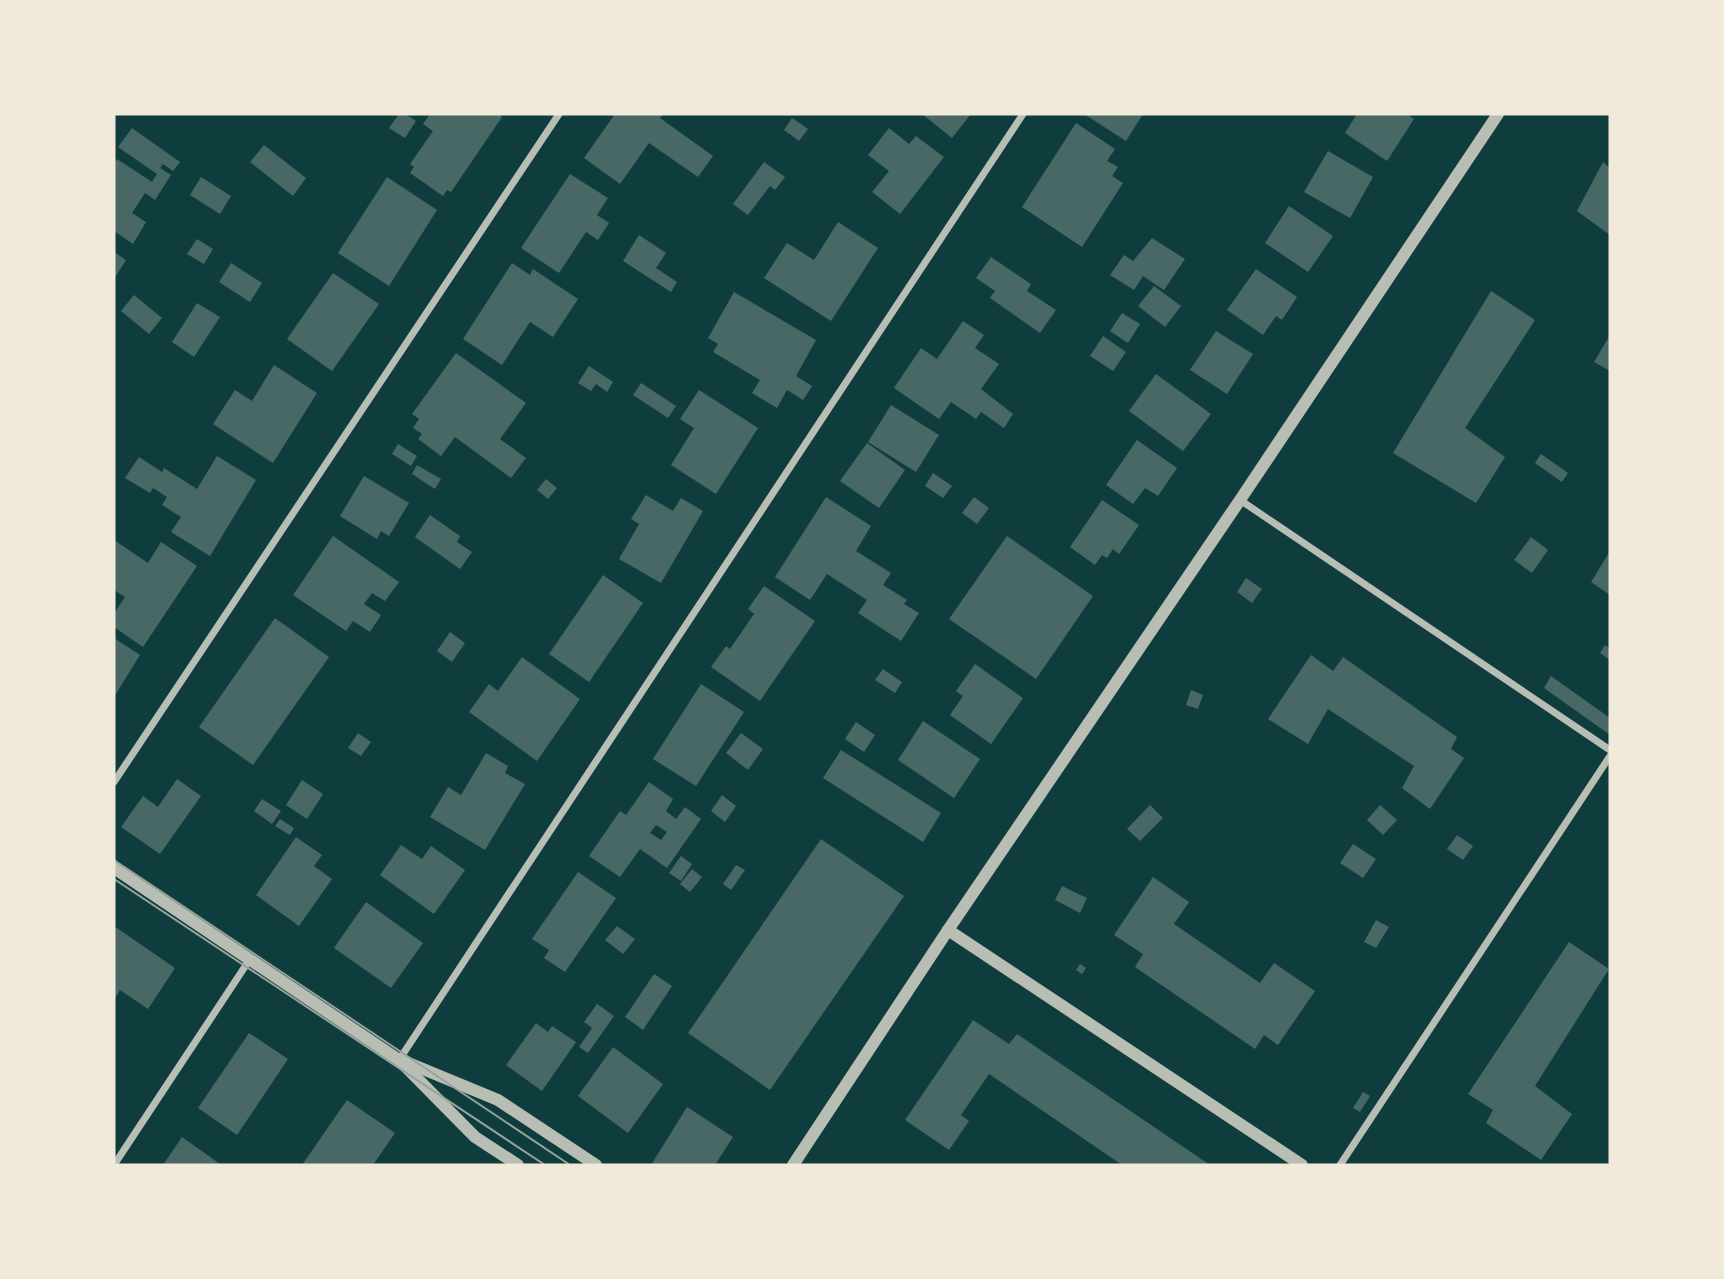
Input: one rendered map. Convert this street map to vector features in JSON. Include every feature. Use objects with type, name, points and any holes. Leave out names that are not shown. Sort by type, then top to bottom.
[{"type":"street","points":[[114,782],[559,114]]},
{"type":"street","points":[[399,1060],[1023,114]]},
{"type":"street","points":[[793,1165],[948,930],[1498,114]]},
{"type":"street","points":[[1240,500],[1610,750]]},
{"type":"street","points":[[1340,1165],[1610,756]]},
{"type":"street","points":[[114,868],[399,1060],[475,1137],[518,1165]]},
{"type":"street","points":[[948,930],[1302,1165]]},
{"type":"street","points":[[114,1165],[250,959]]},
{"type":"street","points":[[399,1060],[498,1100],[596,1165]]},
{"type":"building","points":[[399,114],[405,114],[416,121],[405,138],[389,128]]},
{"type":"building","points":[[430,114],[498,114],[502,117],[451,192],[447,190],[443,196],[410,173],[414,167],[410,164],[433,131],[423,124]]},
{"type":"building","points":[[615,114],[663,114],[660,118],[713,156],[698,177],[649,143],[620,184],[584,158]]},
{"type":"building","points":[[922,114],[971,114],[952,138]]},
{"type":"building","points":[[1084,114],[1143,114],[1126,141]]},
{"type":"building","points":[[1357,114],[1407,114],[1414,119],[1387,161],[1345,133]]},
{"type":"building","points":[[792,118],[808,129],[799,141],[784,130]]},
{"type":"building","points":[[1076,123],[1115,149],[1107,161],[1118,167],[1112,176],[1123,183],[1082,247],[1022,207]]},
{"type":"building","points":[[132,128],[180,162],[173,171],[163,164],[160,168],[171,175],[155,200],[145,193],[132,213],[146,222],[133,244],[114,231],[114,163],[117,159],[152,182],[157,174],[118,147]]},
{"type":"building","points":[[889,128],[909,144],[916,136],[944,157],[900,214],[872,192],[889,171],[868,155]]},
{"type":"building","points":[[264,145],[306,178],[293,196],[250,162]]},
{"type":"building","points":[[1328,151],[1373,177],[1350,218],[1304,192]]},
{"type":"building","points":[[764,162],[785,177],[775,190],[770,186],[748,215],[733,204]]},
{"type":"building","points":[[1603,162],[1610,168],[1610,235],[1577,211]]},
{"type":"building","points":[[570,174],[608,198],[597,215],[609,223],[598,240],[586,232],[559,273],[521,248]]},
{"type":"building","points":[[201,177],[231,196],[220,214],[190,195]]},
{"type":"building","points":[[387,177],[437,210],[389,286],[338,253]]},
{"type":"building","points":[[1289,206],[1333,236],[1308,272],[1265,243]]},
{"type":"building","points":[[838,222],[878,248],[831,321],[764,278],[787,243],[814,260]]},
{"type":"building","points":[[639,235],[666,253],[656,268],[677,282],[671,292],[623,261]]},
{"type":"building","points":[[1152,238],[1185,259],[1164,290],[1143,276],[1134,290],[1110,275],[1124,255],[1133,261]]},
{"type":"building","points":[[197,239],[213,249],[204,264],[187,254]]},
{"type":"building","points":[[114,252],[126,260],[114,279]]},
{"type":"building","points":[[991,257],[1031,284],[1027,291],[1056,310],[1040,333],[990,298],[995,291],[976,278]]},
{"type":"building","points":[[231,263],[262,283],[250,302],[219,282]]},
{"type":"building","points":[[512,263],[530,275],[533,269],[578,299],[553,337],[530,322],[502,365],[463,339]]},
{"type":"building","points":[[1256,269],[1297,297],[1282,320],[1276,316],[1263,335],[1227,310]]},
{"type":"building","points":[[333,273],[379,304],[332,371],[287,339]]},
{"type":"building","points":[[1154,286],[1181,306],[1165,327],[1138,306]]},
{"type":"building","points":[[1491,291],[1535,320],[1465,428],[1505,457],[1476,503],[1393,453]]},
{"type":"building","points":[[734,292],[816,340],[796,376],[812,386],[803,400],[787,390],[777,408],[752,393],[760,380],[713,352],[718,344],[708,338]]},
{"type":"building","points":[[134,295],[162,318],[149,334],[121,311]]},
{"type":"building","points":[[197,303],[220,317],[194,357],[172,342]]},
{"type":"building","points":[[1122,313],[1140,324],[1128,343],[1110,331]]},
{"type":"building","points":[[963,321],[984,335],[975,348],[999,364],[981,389],[1013,414],[1004,428],[981,412],[976,419],[951,402],[939,419],[894,388],[921,348],[937,359]]},
{"type":"building","points":[[1216,331],[1253,354],[1227,394],[1190,370]]},
{"type":"building","points":[[1610,335],[1610,371],[1594,362]]},
{"type":"building","points":[[1103,336],[1126,352],[1113,371],[1090,356]]},
{"type":"building","points":[[456,353],[526,403],[500,439],[526,458],[511,478],[455,437],[441,456],[418,439],[422,434],[413,428],[419,419],[412,414]]},
{"type":"building","points":[[274,365],[317,393],[273,463],[213,424],[235,390],[252,401]]},
{"type":"building","points":[[589,366],[613,382],[607,392],[596,384],[591,391],[578,383]]},
{"type":"building","points":[[1156,374],[1211,414],[1183,451],[1129,411]]},
{"type":"building","points":[[641,383],[676,406],[668,418],[633,395]]},
{"type":"building","points":[[699,390],[758,428],[716,494],[671,465],[694,428],[680,419]]},
{"type":"building","points":[[891,405],[939,435],[916,472],[868,442]]},
{"type":"building","points":[[1137,440],[1177,468],[1158,496],[1145,488],[1133,504],[1106,485]]},
{"type":"building","points":[[867,443],[905,470],[879,508],[840,481]]},
{"type":"building","points":[[398,444],[417,456],[411,466],[392,454]]},
{"type":"building","points":[[1541,454],[1568,473],[1562,482],[1535,463]]},
{"type":"building","points":[[217,456],[256,480],[210,556],[171,532],[181,517],[162,505],[167,497],[153,488],[150,493],[125,478],[139,457],[162,472],[164,468],[197,489]]},
{"type":"building","points":[[417,465],[441,479],[435,489],[412,474]]},
{"type":"building","points":[[933,473],[952,486],[943,498],[925,486]]},
{"type":"building","points":[[364,476],[409,503],[389,536],[381,531],[377,539],[340,516]]},
{"type":"building","points":[[546,479],[557,488],[548,499],[537,490]]},
{"type":"building","points":[[646,495],[673,511],[681,498],[703,511],[661,583],[619,559],[639,524],[631,519]]},
{"type":"building","points":[[826,497],[871,526],[856,551],[891,573],[883,585],[907,600],[904,604],[919,613],[901,641],[858,613],[867,600],[827,574],[810,600],[775,577]]},
{"type":"building","points":[[974,497],[989,508],[977,524],[962,513]]},
{"type":"building","points":[[1102,500],[1139,525],[1119,554],[1113,549],[1107,558],[1102,555],[1095,565],[1070,547]]},
{"type":"building","points":[[430,515],[460,536],[457,542],[472,552],[460,569],[415,537]]},
{"type":"building","points":[[333,536],[399,582],[385,601],[372,593],[364,604],[381,615],[370,632],[353,621],[346,631],[293,595]]},
{"type":"building","points":[[1007,536],[1093,596],[1036,679],[949,619]]},
{"type":"building","points":[[1531,537],[1548,550],[1532,573],[1514,560]]},
{"type":"building","points":[[114,540],[148,563],[161,542],[197,566],[143,647],[114,627],[114,614],[125,597],[114,590]]},
{"type":"building","points":[[1610,551],[1610,595],[1591,582]]},
{"type":"building","points":[[603,575],[643,603],[589,682],[549,654]]},
{"type":"building","points":[[1246,578],[1262,589],[1252,603],[1237,592]]},
{"type":"building","points":[[764,586],[815,621],[760,701],[711,667],[726,646],[730,649],[754,614],[748,609]]},
{"type":"building","points":[[275,618],[329,657],[253,765],[199,727]]},
{"type":"building","points":[[450,632],[465,643],[452,662],[437,651]]},
{"type":"building","points":[[114,638],[140,655],[114,697]]},
{"type":"building","points":[[1605,645],[1610,649],[1610,660],[1600,653]]},
{"type":"building","points":[[1311,655],[1333,671],[1343,657],[1457,737],[1451,749],[1464,758],[1430,809],[1402,788],[1414,766],[1328,709],[1308,744],[1268,719]]},
{"type":"building","points":[[522,657],[580,699],[537,761],[469,712],[489,684],[498,691]]},
{"type":"building","points":[[975,664],[1023,698],[991,744],[950,715],[963,696],[956,691]]},
{"type":"building","points":[[883,669],[902,682],[895,693],[875,680]]},
{"type":"building","points":[[1551,676],[1610,718],[1610,735],[1544,688]]},
{"type":"building","points":[[701,684],[744,712],[696,786],[653,759]]},
{"type":"building","points":[[1191,690],[1203,695],[1198,709],[1186,705]]},
{"type":"building","points":[[923,721],[980,759],[954,798],[898,760]]},
{"type":"building","points":[[856,722],[875,735],[864,752],[845,739]]},
{"type":"building","points":[[358,733],[371,742],[361,756],[348,748]]},
{"type":"building","points":[[741,733],[763,749],[748,770],[726,753]]},
{"type":"building","points":[[841,750],[941,813],[923,842],[823,778]]},
{"type":"building","points":[[486,753],[508,766],[505,773],[525,784],[485,850],[430,817],[448,787],[461,795]]},
{"type":"building","points":[[177,779],[201,796],[160,854],[121,827],[143,796],[158,807]]},
{"type":"building","points":[[302,780],[323,794],[307,819],[286,805]]},
{"type":"building","points":[[649,782],[673,799],[666,811],[676,819],[685,807],[701,819],[667,868],[640,849],[620,877],[589,856],[620,811],[626,815]],"holes":[[[656,825],[667,832],[661,840],[650,833]]]},
{"type":"building","points":[[722,795],[736,806],[725,822],[711,811]]},
{"type":"building","points":[[262,799],[281,811],[272,824],[254,811]]},
{"type":"building","points":[[1150,805],[1163,818],[1140,841],[1127,829]]},
{"type":"building","points":[[1380,805],[1397,820],[1383,835],[1367,820]]},
{"type":"building","points":[[280,819],[294,828],[290,835],[275,826]]},
{"type":"building","points":[[1457,835],[1473,846],[1463,860],[1447,849]]},
{"type":"building","points":[[296,837],[322,855],[314,866],[332,879],[299,926],[256,895]]},
{"type":"building","points":[[821,839],[904,896],[770,1090],[688,1033]]},
{"type":"building","points":[[1353,844],[1376,859],[1363,878],[1340,863]]},
{"type":"building","points":[[401,845],[422,859],[431,846],[465,870],[434,914],[380,875]]},
{"type":"building","points":[[681,856],[692,864],[681,881],[669,873]]},
{"type":"building","points":[[736,865],[745,870],[731,890],[723,884]]},
{"type":"building","points":[[692,869],[702,877],[690,892],[680,884]]},
{"type":"building","points":[[578,872],[616,898],[565,972],[544,958],[549,950],[532,939]]},
{"type":"building","points":[[1153,877],[1189,902],[1174,924],[1260,983],[1274,963],[1315,991],[1278,1045],[1264,1035],[1255,1049],[1135,967],[1143,954],[1114,935]]},
{"type":"building","points":[[1062,886],[1087,898],[1080,913],[1055,900]]},
{"type":"building","points":[[366,902],[423,943],[391,988],[334,948]]},
{"type":"building","points":[[1376,920],[1389,927],[1376,948],[1364,942]]},
{"type":"building","points":[[114,926],[175,968],[148,1009],[120,990],[114,1000]]},
{"type":"building","points":[[617,926],[635,939],[623,954],[605,940]]},
{"type":"building","points":[[1569,942],[1609,969],[1535,1086],[1572,1114],[1541,1160],[1486,1123],[1493,1110],[1468,1094]]},
{"type":"building","points":[[1080,964],[1086,968],[1082,974],[1076,970]]},
{"type":"building","points":[[654,974],[672,986],[643,1030],[625,1017]]},
{"type":"building","points":[[597,1004],[614,1016],[588,1053],[579,1047],[592,1028],[584,1022]]},
{"type":"building","points":[[973,1020],[1009,1044],[1017,1034],[1210,1165],[1122,1165],[989,1074],[961,1115],[969,1121],[949,1150],[905,1120]]},
{"type":"building","points":[[536,1023],[548,1032],[552,1026],[576,1042],[542,1091],[506,1065]]},
{"type":"building","points":[[249,1033],[288,1059],[237,1135],[198,1108]]},
{"type":"building","points":[[613,1047],[663,1084],[628,1133],[578,1096]]},
{"type":"building","points":[[1363,1092],[1370,1096],[1360,1112],[1353,1108]]},
{"type":"building","points":[[347,1100],[395,1133],[373,1165],[302,1165]]},
{"type":"building","points":[[687,1107],[733,1137],[715,1165],[651,1165]]},
{"type":"building","points":[[182,1137],[220,1164],[163,1165]]},
{"type":"tram line","points":[[114,860],[570,1165]]},
{"type":"tram line","points":[[114,879],[545,1165]]}]
